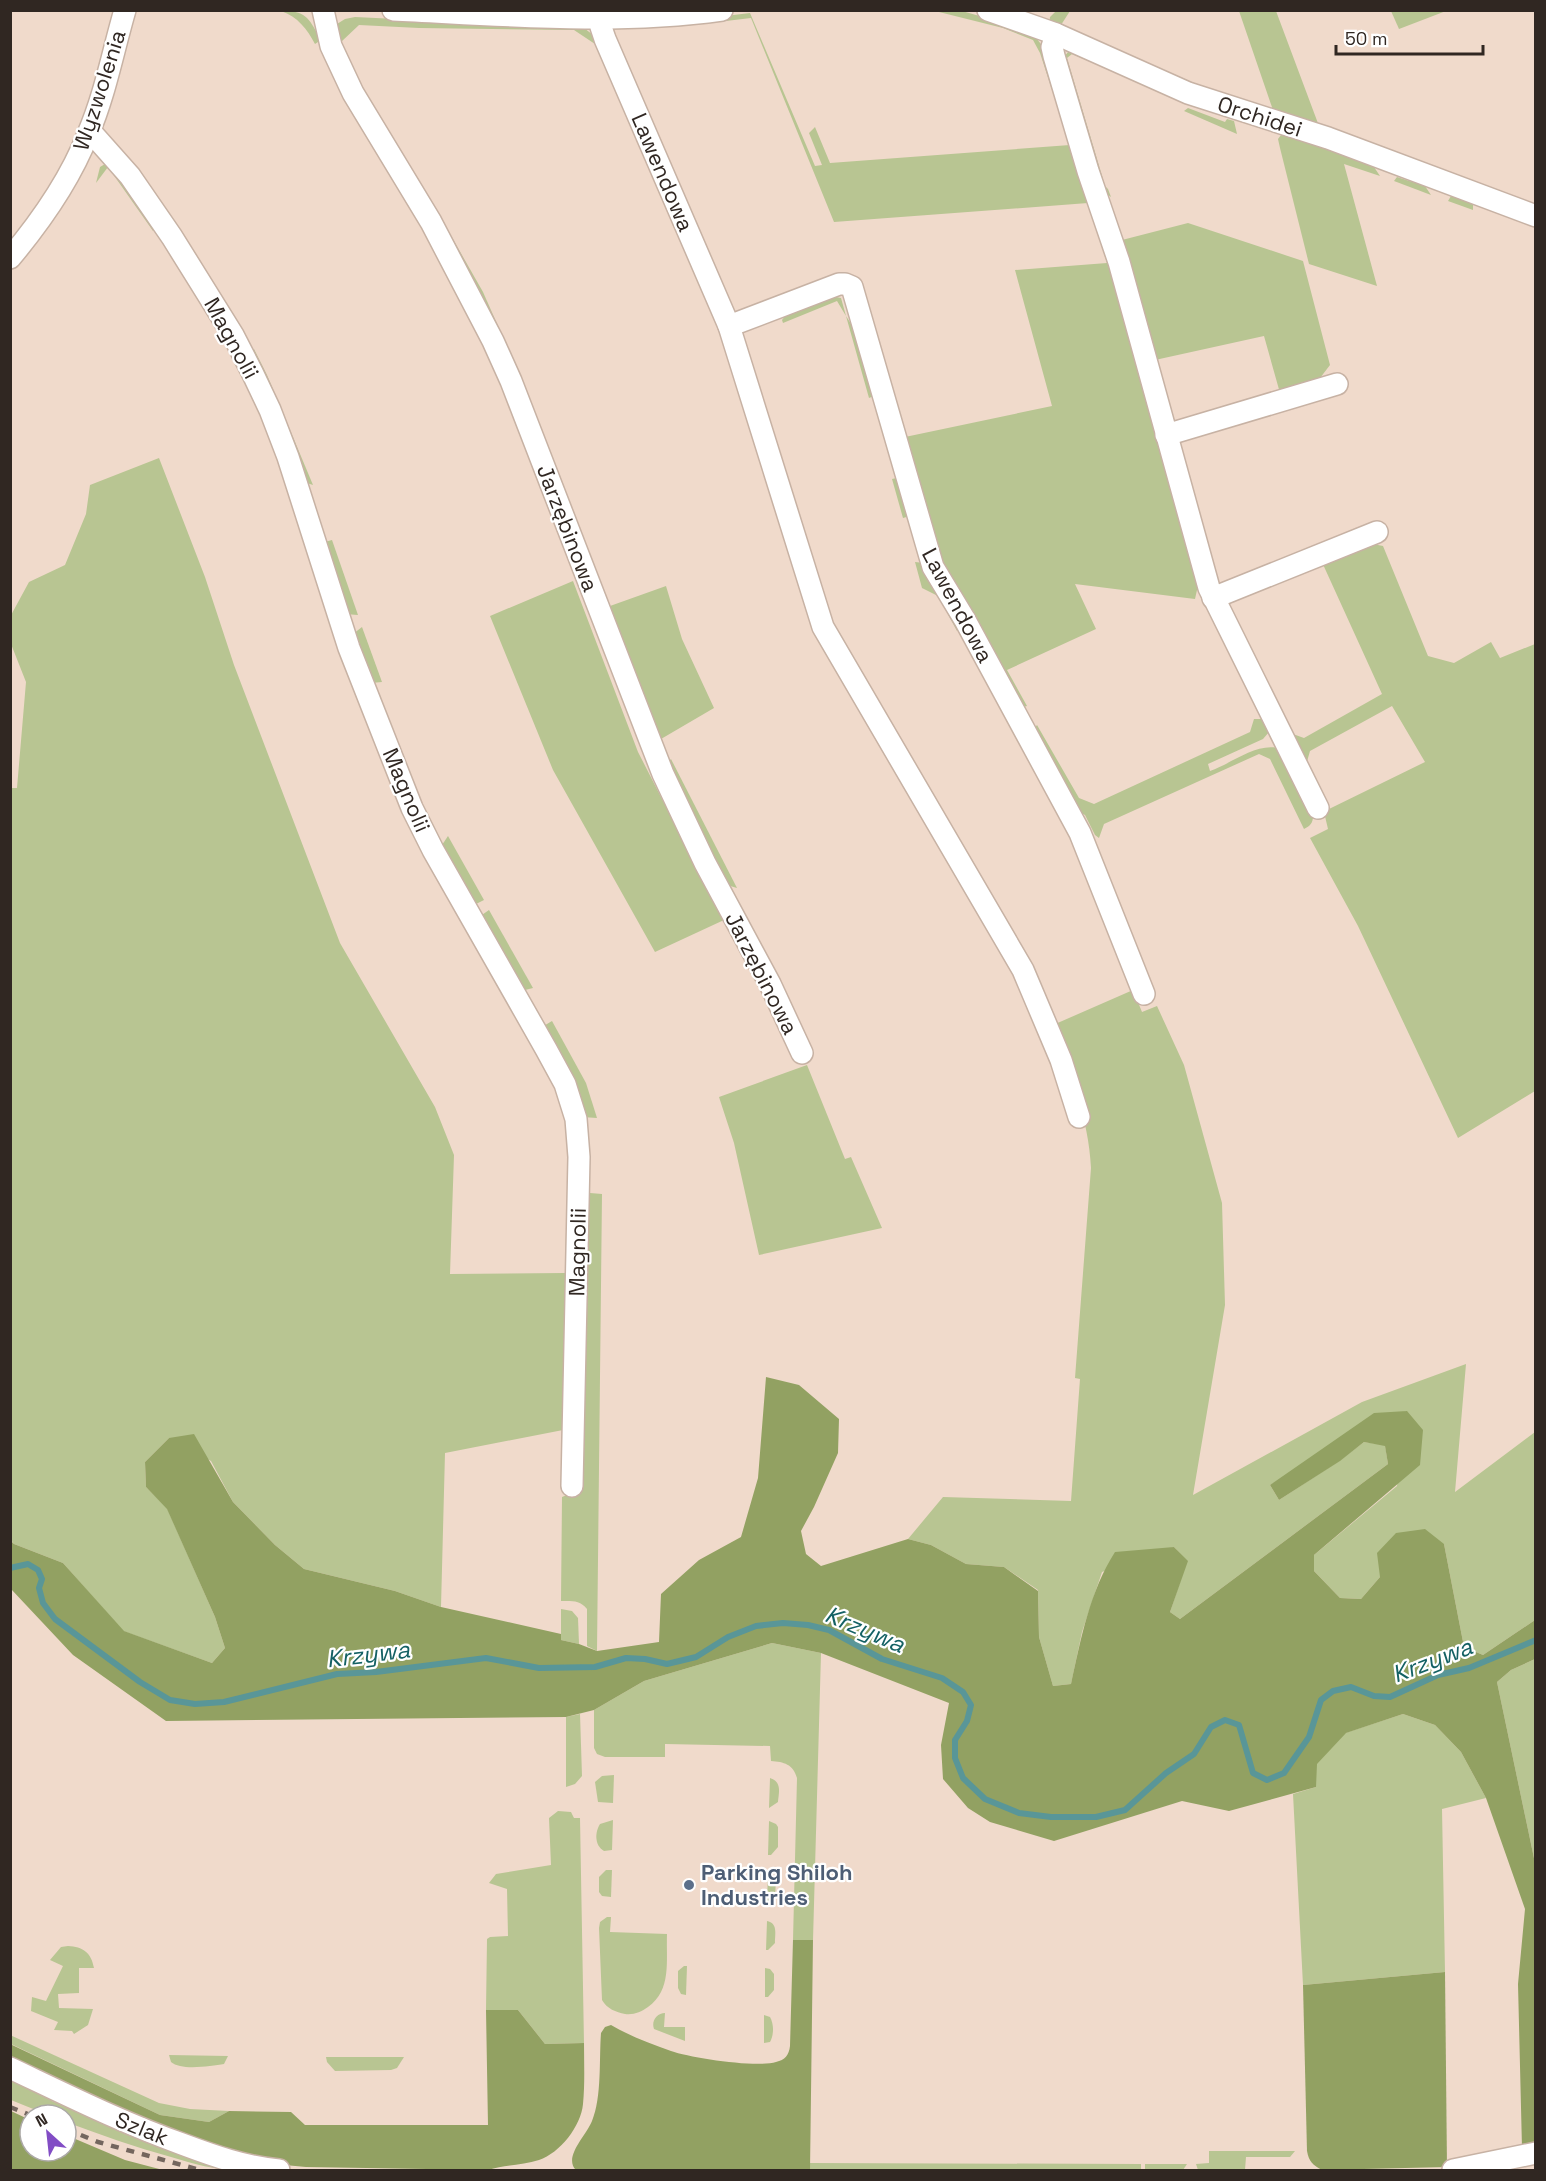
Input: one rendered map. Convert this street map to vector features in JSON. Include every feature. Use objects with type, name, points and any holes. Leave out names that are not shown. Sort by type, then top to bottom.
[{"type":"street","name":"Wyzwolenia","points":[[10,258],[58,194],[72,170],[90,131],[125,10]]},
{"type":"street","name":"Jarzębinowa","points":[[323,10],[331,46],[353,93],[431,222],[498,351],[663,774],[700,853],[770,984],[802,1053]]},
{"type":"street","points":[[393,10],[602,17],[677,16],[722,10]]},
{"type":"street","name":"Orchidei","points":[[988,10],[1056,34],[1188,93],[1328,138],[1536,216]]},
{"type":"street","name":"Lawendowa","points":[[602,17],[601,27],[605,39],[729,326],[823,627],[1023,970],[1061,1060],[1079,1117]]},
{"type":"street","points":[[1056,34],[1052,47],[1054,56],[1088,171],[1119,262],[1212,598],[1318,808]]},
{"type":"street","name":"Magnolii","points":[[90,131],[130,176],[172,237],[233,335],[252,372],[288,457],[349,648],[412,808],[433,850],[546,1048],[571,1100],[576,1119],[579,1157],[572,1486]]},
{"type":"street","name":"Lawendowa","points":[[729,326],[839,284],[852,287],[933,567],[965,620],[1080,833],[1144,994]]},
{"type":"street","points":[[1166,435],[1337,384]]},
{"type":"street","points":[[1212,598],[1377,532]]},
{"type":"street","name":"Szlak","points":[[10,2068],[101,2112],[155,2134],[225,2160],[279,2170]]},
{"type":"street","points":[[1453,2170],[1536,2153]]},
{"type":"green space","points":[[281,11],[302,14],[313,26],[321,40],[315,44],[301,24]]},
{"type":"green space","points":[[935,11],[962,11],[1004,23],[1033,34],[1044,48],[1092,202],[1199,581],[1195,599],[1075,584],[1096,629],[1007,670],[1027,706],[1023,707],[937,563],[905,437],[1052,406],[1015,270],[1107,263],[1088,203],[834,222],[751,18],[684,26],[635,27],[750,13],[815,166],[822,165],[809,133],[815,127],[830,163],[1070,145],[1040,53],[1033,40],[1003,28]]},
{"type":"green space","points":[[1056,11],[1070,11],[1061,25],[1201,86],[1274,113],[1239,11],[1276,11],[1319,126],[1315,127],[1247,106],[1114,53],[1049,24],[1050,17]]},
{"type":"green space","points":[[1391,11],[1446,11],[1399,29]]},
{"type":"green space","points":[[355,17],[584,28],[593,35],[630,122],[595,44],[574,30],[359,25],[341,42],[354,74],[340,53],[337,24]]},
{"type":"green space","points":[[1069,51],[1172,96],[1072,54],[1067,58],[1105,186],[1111,197],[1104,192],[1063,58]]},
{"type":"green space","points":[[1188,108],[1225,122],[1227,119],[1234,121],[1237,134],[1184,111]]},
{"type":"green space","points":[[1281,135],[1338,151],[1374,167],[1380,176],[1344,164],[1377,286],[1309,264],[1278,139]]},
{"type":"green space","points":[[108,165],[154,227],[153,231],[108,167],[96,183],[100,167]]},
{"type":"green space","points":[[1397,177],[1425,186],[1431,195],[1394,181]]},
{"type":"green space","points":[[1451,196],[1473,204],[1473,210],[1448,201]]},
{"type":"green space","points":[[442,220],[483,292],[513,360],[441,224]]},
{"type":"green space","points":[[1188,223],[1303,261],[1330,365],[1317,382],[1280,393],[1264,336],[1155,360],[1122,240]]},
{"type":"green space","points":[[831,296],[841,298],[846,316],[837,301],[783,323],[782,320],[786,315]]},
{"type":"green space","points":[[846,316],[862,341],[874,396],[869,398]]},
{"type":"green space","points":[[254,349],[313,485],[307,483],[251,354]]},
{"type":"green space","points":[[159,458],[205,577],[234,665],[340,943],[435,1107],[454,1155],[450,1274],[565,1273],[567,1192],[572,1194],[563,1430],[445,1453],[441,1607],[395,1591],[304,1569],[275,1545],[233,1502],[211,1461],[169,1438],[145,1462],[146,1487],[167,1508],[215,1617],[225,1648],[212,1663],[123,1631],[63,1563],[14,1544],[11,1540],[10,788],[17,788],[26,682],[11,644],[10,617],[29,582],[65,565],[86,514],[90,485]]},
{"type":"green space","points":[[901,477],[910,516],[903,518],[892,479]]},
{"type":"green space","points":[[332,540],[358,615],[345,614],[321,543]]},
{"type":"green space","points":[[1363,542],[1383,546],[1428,656],[1454,663],[1491,642],[1500,658],[1535,644],[1535,1091],[1458,1138],[1358,926],[1310,838],[1328,829],[1324,812],[1290,733],[1304,738],[1382,694],[1321,560]],"holes":[[[1392,706],[1425,762],[1329,809],[1306,765],[1310,751]]]},
{"type":"green space","points":[[915,562],[924,563],[962,628],[957,631],[938,596],[922,588]]},
{"type":"green space","points":[[573,581],[638,752],[724,920],[655,952],[553,770],[490,616]]},
{"type":"green space","points":[[666,586],[682,639],[714,708],[661,739],[610,606]]},
{"type":"green space","points":[[362,627],[382,682],[371,683],[353,634]]},
{"type":"green space","points":[[1254,719],[1266,719],[1269,732],[1263,739],[1208,764],[1210,771],[1263,748],[1281,749],[1313,816],[1311,824],[1304,829],[1270,759],[1259,754],[1104,824],[1099,838],[1095,835],[1085,815],[1073,808],[1034,729],[1037,725],[1079,798],[1094,804],[1250,732]]},
{"type":"green space","points":[[671,759],[737,888],[727,885],[666,765]]},
{"type":"green space","points":[[448,836],[484,900],[472,906],[440,848]]},
{"type":"green space","points":[[489,910],[533,988],[521,991],[479,917]]},
{"type":"green space","points":[[1133,990],[1142,1012],[1157,1006],[1184,1065],[1222,1203],[1225,1305],[1193,1495],[1362,1402],[1466,1364],[1455,1492],[1535,1432],[1535,1620],[1483,1655],[1464,1647],[1444,1544],[1380,1577],[1361,1599],[1340,1598],[1314,1571],[1314,1555],[1397,1486],[1406,1411],[1270,1485],[1279,1500],[1364,1442],[1385,1445],[1388,1464],[1180,1619],[1170,1612],[1187,1561],[1174,1547],[1102,1572],[1082,1632],[1071,1684],[1053,1686],[1039,1637],[1038,1590],[1004,1567],[966,1564],[931,1545],[908,1539],[943,1497],[1071,1501],[1080,1379],[1075,1378],[1091,1168],[1082,1113],[1053,1025]]},
{"type":"green space","points":[[552,1021],[586,1083],[597,1118],[582,1117],[542,1027]]},
{"type":"green space","points":[[807,1065],[845,1159],[851,1157],[882,1228],[759,1255],[734,1143],[719,1097]]},
{"type":"green space","points":[[590,1193],[602,1194],[597,1651],[587,1646],[587,1609],[579,1603],[561,1601],[562,1497],[579,1490],[585,1198]]},
{"type":"green space","points":[[766,1377],[799,1385],[839,1419],[838,1453],[801,1531],[806,1554],[821,1566],[908,1539],[931,1545],[966,1564],[1004,1567],[1038,1591],[1039,1637],[1053,1686],[1071,1684],[1093,1599],[1115,1552],[1174,1547],[1188,1561],[1170,1612],[1180,1619],[1388,1464],[1385,1446],[1364,1442],[1340,1461],[1279,1500],[1270,1485],[1374,1413],[1407,1411],[1423,1430],[1420,1465],[1314,1555],[1314,1571],[1340,1598],[1361,1599],[1380,1577],[1377,1553],[1396,1533],[1425,1529],[1444,1544],[1464,1647],[1483,1655],[1535,1620],[1535,1659],[1511,1670],[1497,1682],[1535,1863],[1535,2146],[1522,2148],[1518,1984],[1525,1909],[1486,1798],[1461,1752],[1435,1725],[1403,1714],[1346,1733],[1317,1764],[1316,1787],[1229,1811],[1182,1801],[1054,1841],[990,1822],[968,1808],[943,1779],[941,1745],[949,1703],[821,1653],[772,1643],[644,1681],[594,1710],[566,1717],[166,1721],[73,1655],[11,1589],[10,1540],[14,1544],[63,1563],[124,1631],[212,1663],[225,1648],[215,1617],[167,1509],[146,1487],[145,1462],[169,1438],[194,1434],[233,1502],[275,1545],[304,1569],[395,1591],[441,1607],[561,1634],[561,1640],[597,1651],[659,1642],[661,1594],[699,1560],[741,1537],[758,1478]]},
{"type":"green space","points":[[561,1609],[572,1611],[578,1618],[579,1644],[561,1640]]},
{"type":"green space","points":[[772,1643],[821,1653],[813,1940],[793,1940],[797,1778],[787,1765],[771,1761],[770,1746],[665,1744],[665,1757],[605,1757],[597,1754],[594,1748],[594,1710],[644,1681]]},
{"type":"green space","points":[[1535,1659],[1535,1863],[1497,1682],[1511,1670]]},
{"type":"green space","points":[[580,1714],[582,1776],[575,1784],[566,1787],[566,1717]]},
{"type":"green space","points":[[1403,1714],[1435,1725],[1461,1752],[1486,1798],[1442,1809],[1445,1972],[1303,1985],[1293,1794],[1316,1787],[1316,1764],[1345,1733]]},
{"type":"green space","points":[[614,1775],[613,1803],[598,1802],[595,1782],[602,1776]]},
{"type":"green space","points":[[770,1778],[776,1782],[779,1791],[778,1802],[769,1808]]},
{"type":"green space","points":[[558,1811],[571,1812],[574,1818],[580,1818],[584,2043],[545,2044],[518,2010],[486,2010],[487,1939],[508,1936],[507,1889],[489,1883],[496,1874],[551,1865],[549,1818]]},
{"type":"green space","points":[[613,1820],[612,1850],[604,1851],[598,1845],[597,1831],[600,1824]]},
{"type":"green space","points":[[769,1821],[778,1827],[778,1847],[771,1855],[768,1855]]},
{"type":"green space","points":[[606,1870],[612,1870],[611,1897],[602,1896],[599,1892],[599,1877]]},
{"type":"green space","points":[[768,1873],[772,1874],[776,1880],[775,1897],[771,1902],[767,1902]]},
{"type":"green space","points":[[611,1917],[610,1932],[667,1934],[666,1974],[661,1992],[648,2007],[637,2013],[618,2012],[609,2008],[602,2000],[599,1928],[600,1922]]},
{"type":"green space","points":[[767,1921],[774,1926],[775,1943],[766,1950]]},
{"type":"green space","points":[[793,1940],[813,1940],[810,2170],[576,2170],[572,2159],[595,2111],[600,2078],[601,2033],[605,2027],[611,2025],[656,2046],[693,2057],[754,2064],[767,2064],[782,2060],[788,2054],[790,2046]]},
{"type":"green space","points":[[68,1946],[86,1951],[94,1968],[79,1968],[79,1993],[58,1994],[59,2008],[93,2009],[88,2025],[74,2034],[72,2031],[54,2030],[58,2022],[31,2011],[32,1997],[46,2001],[63,1966],[50,1960],[61,1947]]},
{"type":"green space","points":[[687,1966],[686,1995],[681,1994],[678,1988],[678,1971]]},
{"type":"green space","points":[[765,1968],[770,1969],[774,1974],[774,1990],[768,1997],[765,1997]]},
{"type":"green space","points":[[1445,1972],[1447,2167],[1322,2170],[1310,2161],[1307,2151],[1303,1985]]},
{"type":"green space","points":[[486,2010],[518,2010],[545,2044],[584,2043],[583,2104],[578,2121],[568,2138],[562,2145],[539,2160],[488,2170],[306,2167],[274,2164],[194,2144],[11,2061],[10,2044],[160,2115],[209,2122],[229,2111],[291,2112],[305,2125],[488,2125]]},
{"type":"green space","points":[[665,2013],[664,2027],[685,2027],[685,2041],[654,2029],[655,2018]]},
{"type":"green space","points":[[764,2015],[770,2017],[773,2030],[770,2042],[764,2043]]},
{"type":"green space","points":[[10,2035],[159,2103],[190,2109],[229,2111],[209,2122],[160,2115],[11,2044]]},
{"type":"green space","points":[[169,2055],[228,2056],[224,2064],[189,2067],[171,2062]]},
{"type":"green space","points":[[326,2057],[404,2057],[397,2068],[391,2070],[335,2071],[327,2062]]},
{"type":"green space","points":[[10,2075],[57,2103],[18,2103],[11,2100]]},
{"type":"green space","points":[[11,2111],[18,2114],[18,2163],[78,2163],[78,2140],[125,2160],[163,2170],[11,2170]]},
{"type":"green space","points":[[78,2112],[239,2170],[221,2169],[188,2162],[78,2126]]},
{"type":"green space","points":[[1209,2151],[1295,2151],[1290,2157],[1246,2157],[1245,2170],[1198,2170],[1196,2164],[1209,2163]]},
{"type":"green space","points":[[810,2163],[1141,2164],[1141,2170],[810,2170]]},
{"type":"green space","points":[[1145,2164],[1187,2164],[1183,2170],[1145,2170]]},
{"type":"waterway","name":"Krzywa","points":[[10,1568],[28,1564],[38,1570],[42,1579],[39,1588],[43,1603],[55,1619],[140,1682],[170,1700],[195,1704],[224,1702],[337,1674],[376,1672],[486,1658],[539,1668],[595,1667],[626,1658],[667,1664],[696,1657],[728,1637],[756,1626],[783,1623],[829,1630],[882,1659],[942,1678],[963,1692],[971,1705],[967,1721],[955,1740],[955,1758],[963,1778],[985,1799],[1019,1813],[1051,1817],[1096,1817],[1125,1810],[1166,1773],[1194,1754],[1211,1727],[1225,1720],[1239,1725],[1253,1773],[1267,1780],[1284,1773],[1309,1737],[1321,1700],[1333,1691],[1351,1687],[1374,1696],[1390,1697],[1438,1675],[1469,1668],[1536,1640]]},
{"type":"railway","points":[[10,2107],[18,2110]]},
{"type":"railway","points":[[78,2134],[98,2142],[200,2170]]},
{"type":"place","name":"Parking Shiloh Industries","points":[[689,1885]]}]
